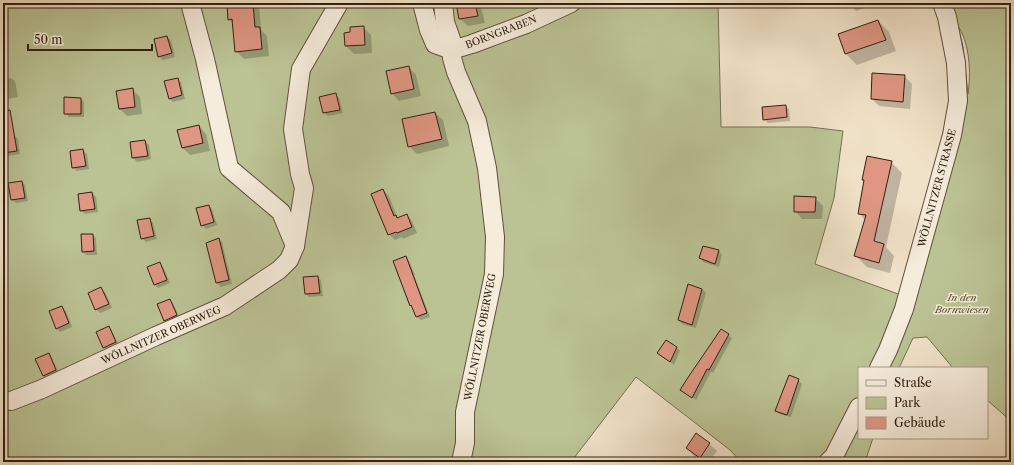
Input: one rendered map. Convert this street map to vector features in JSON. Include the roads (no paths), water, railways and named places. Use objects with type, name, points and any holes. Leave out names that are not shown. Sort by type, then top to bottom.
[{"type":"street","points":[[190,3],[205,59],[229,168],[281,212],[295,246]]},
{"type":"street","name":"WÖLLNITZER OBERWEG","points":[[11,401],[42,390],[156,336],[225,306],[279,270],[289,260],[295,246],[304,188],[299,168],[293,129],[301,69],[339,3]]},
{"type":"street","points":[[422,3],[428,30],[435,44],[452,50]]},
{"type":"street","name":"WÖLLNITZER OBERWEG","points":[[443,3],[445,22],[451,40],[452,58],[456,72],[477,121],[487,168],[495,237],[494,274],[465,412],[465,443],[461,462]]},
{"type":"street","name":"BORNGRABEN","points":[[452,50],[526,24],[571,3]]},
{"type":"street","name":"WÖLLNITZER STRASSE","points":[[880,367],[888,350],[904,309],[952,136],[958,101],[956,63],[947,17],[942,3]]},
{"type":"street","points":[[828,462],[834,456],[858,409]]},
{"type":"park label","name":"In den Bornwiesen","points":[[962,302]]}]
